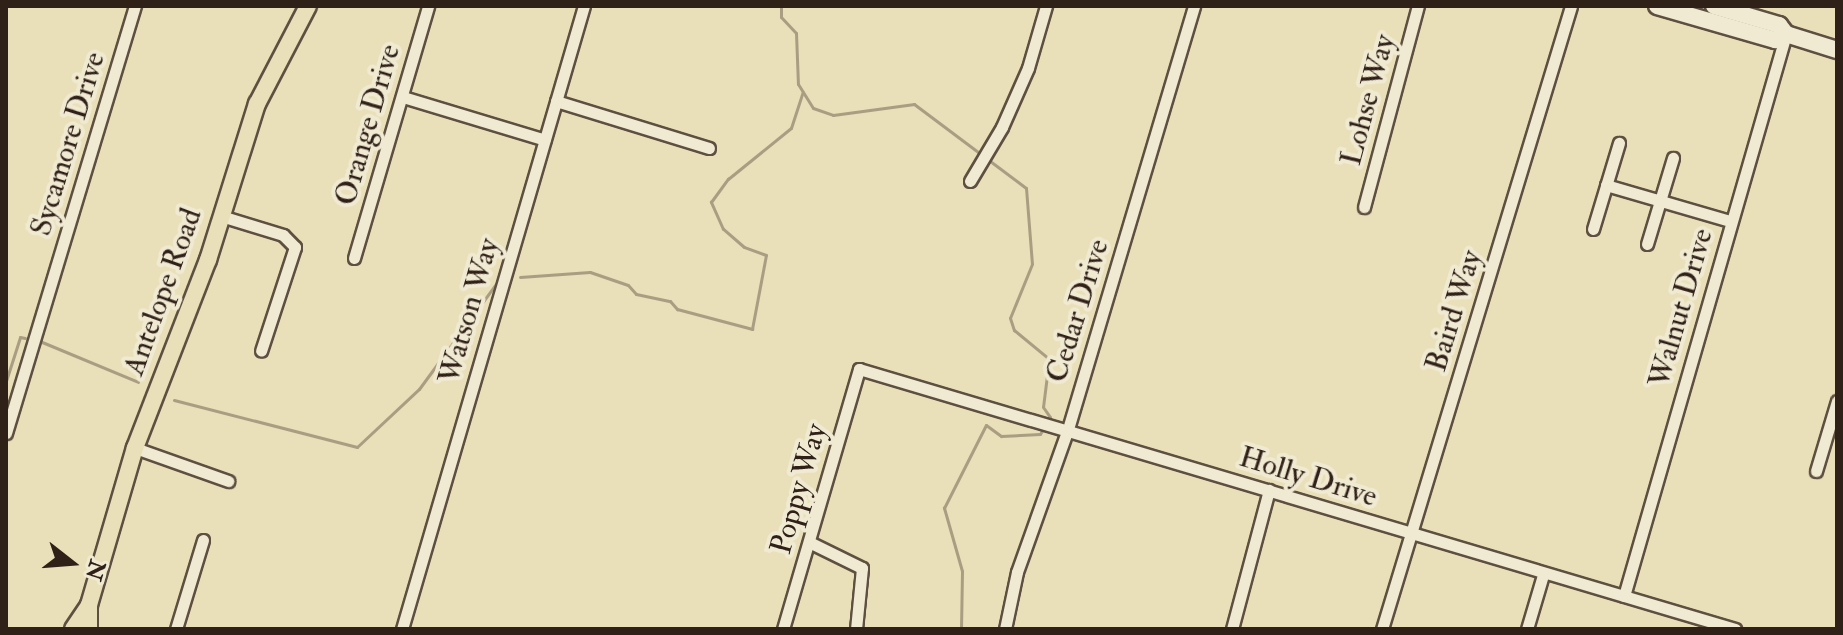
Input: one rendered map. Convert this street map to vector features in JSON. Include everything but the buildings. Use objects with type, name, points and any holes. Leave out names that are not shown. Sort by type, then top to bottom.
[{"type":"main road","name":"Antelope Road","points":[[89,629],[89,605],[135,448],[221,216],[257,104],[308,6]]},
{"type":"main road","points":[[1657,6],[1775,40],[1786,34]]},
{"type":"main road","points":[[1714,6],[1779,25],[1786,34],[1837,50]]},
{"type":"main road","name":"Antelope Road","points":[[73,629],[89,605]]},
{"type":"street","name":"Sycamore Drive","points":[[6,433],[135,6]]},
{"type":"street","name":"Orange Drive","points":[[354,258],[428,6]]},
{"type":"street","name":"Watson Way","points":[[402,629],[584,6]]},
{"type":"street","points":[[970,181],[990,148],[1028,68],[1046,6]]},
{"type":"street","name":"Cedar Drive","points":[[1005,629],[1017,572],[1068,429],[1194,6]]},
{"type":"street","name":"Lohse Way","points":[[1364,207],[1418,6]]},
{"type":"street","name":"Baird Way","points":[[1382,629],[1571,6]]},
{"type":"street","name":"Walnut Drive","points":[[1624,596],[1786,34]]},
{"type":"street","points":[[403,97],[545,140]]},
{"type":"street","points":[[556,101],[709,148]]},
{"type":"street","points":[[1593,229],[1619,143]]},
{"type":"street","points":[[1647,244],[1673,158]]},
{"type":"street","points":[[1606,185],[1730,221]]},
{"type":"street","points":[[221,216],[283,235],[295,247],[261,351]]},
{"type":"street","name":"Poppy Way","points":[[783,629],[851,392],[859,369],[867,370]]},
{"type":"street","name":"Holly Drive","points":[[867,370],[1034,418],[1543,575],[1735,629]]},
{"type":"street","points":[[1816,471],[1837,401]]},
{"type":"street","points":[[135,448],[228,481]]},
{"type":"street","points":[[1232,629],[1269,490]]},
{"type":"street","points":[[176,629],[203,540]]},
{"type":"street","points":[[809,542],[862,568],[856,629]]},
{"type":"street","points":[[1527,629],[1543,575]]},
{"type":"waterway","points":[[781,6],[781,17],[796,33],[798,84],[813,108],[833,115],[914,104],[1026,188],[1032,264],[1010,318],[1014,330],[1049,359],[1043,407],[1050,417],[1047,422]]},
{"type":"waterway","points":[[520,277],[590,272],[628,285],[636,294],[670,301],[677,309],[752,329],[766,255],[744,247],[723,229],[711,202],[728,179],[791,128],[803,92]]},
{"type":"waterway","points":[[174,400],[357,447],[419,389],[495,285]]},
{"type":"waterway","points":[[6,381],[20,337],[25,338]]},
{"type":"waterway","points":[[42,342],[138,382]]},
{"type":"waterway","points":[[961,629],[962,571],[944,508],[986,425],[1001,436],[1040,434],[1043,429]]}]
